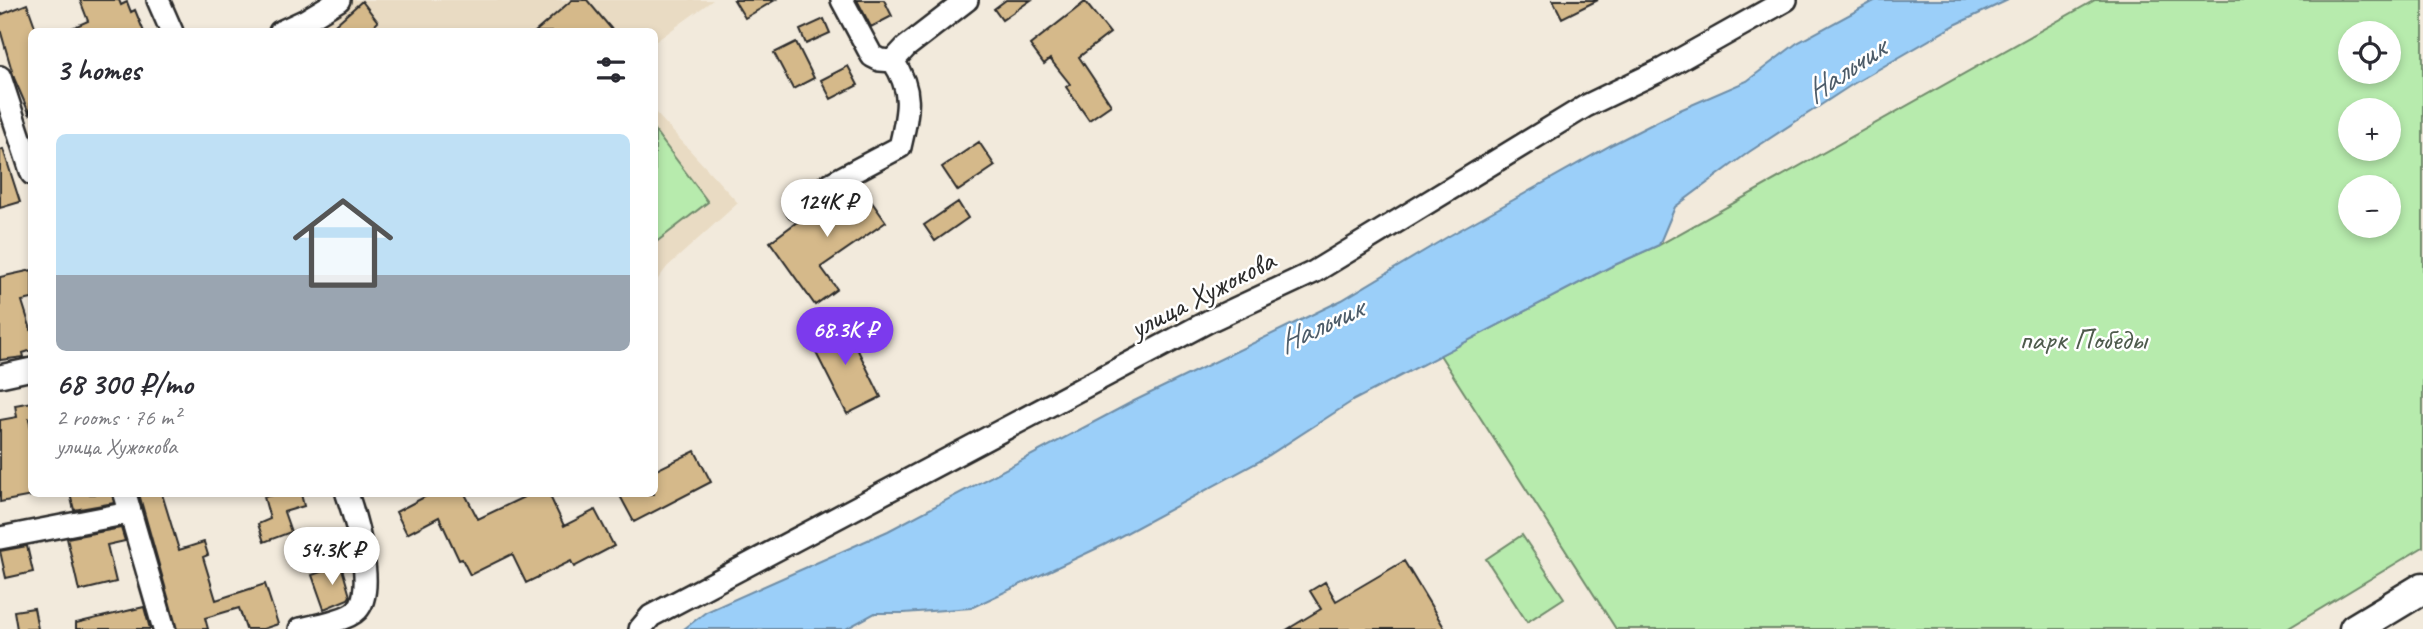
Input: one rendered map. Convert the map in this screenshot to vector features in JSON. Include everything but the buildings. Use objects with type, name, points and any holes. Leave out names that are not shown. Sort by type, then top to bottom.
[{"type":"main road","points":[[2355,629],[2423,588]]},
{"type":"street","points":[[158,0],[170,28]]},
{"type":"street","points":[[289,28],[339,0]]},
{"type":"street","points":[[842,0],[872,56],[893,61]]},
{"type":"street","points":[[893,61],[906,47],[967,0]]},
{"type":"street","name":"улица Хужокова","points":[[640,629],[651,616],[777,549],[1209,321],[1314,272],[1586,106],[1663,69],[1786,0]]},
{"type":"street","points":[[797,209],[828,185],[900,147],[908,98],[904,78],[893,61]]},
{"type":"street","points":[[0,77],[9,129],[28,166]]},
{"type":"street","points":[[0,376],[28,370]]},
{"type":"street","points":[[300,629],[351,615],[362,603],[365,578],[363,551],[348,497]]},
{"type":"street","points":[[0,538],[127,503],[164,629]]},
{"type":"shaded area","points":[[350,0],[713,0],[658,40],[658,28],[308,28],[324,20]]},
{"type":"shaded area","points":[[658,115],[738,203],[667,267],[658,279]]},
{"type":"green space","name":"парк Победы","points":[[2095,0],[2423,0],[2423,547],[2287,629],[1616,629],[1440,355],[1610,267],[1659,245]]},
{"type":"green space","points":[[658,135],[708,202],[658,241]]},
{"type":"green space","points":[[1522,535],[1564,598],[1527,622],[1486,559]]},
{"type":"water","name":"Нальчик","points":[[1876,0],[2008,0],[1957,24],[1853,84],[1749,152],[1675,207],[1659,245],[1610,267],[1354,400],[1260,461],[1104,545],[971,608],[875,613],[846,629],[684,629],[706,612],[888,531],[1132,402],[1342,300],[1613,144],[1680,110],[1747,81],[1797,43]]}]
